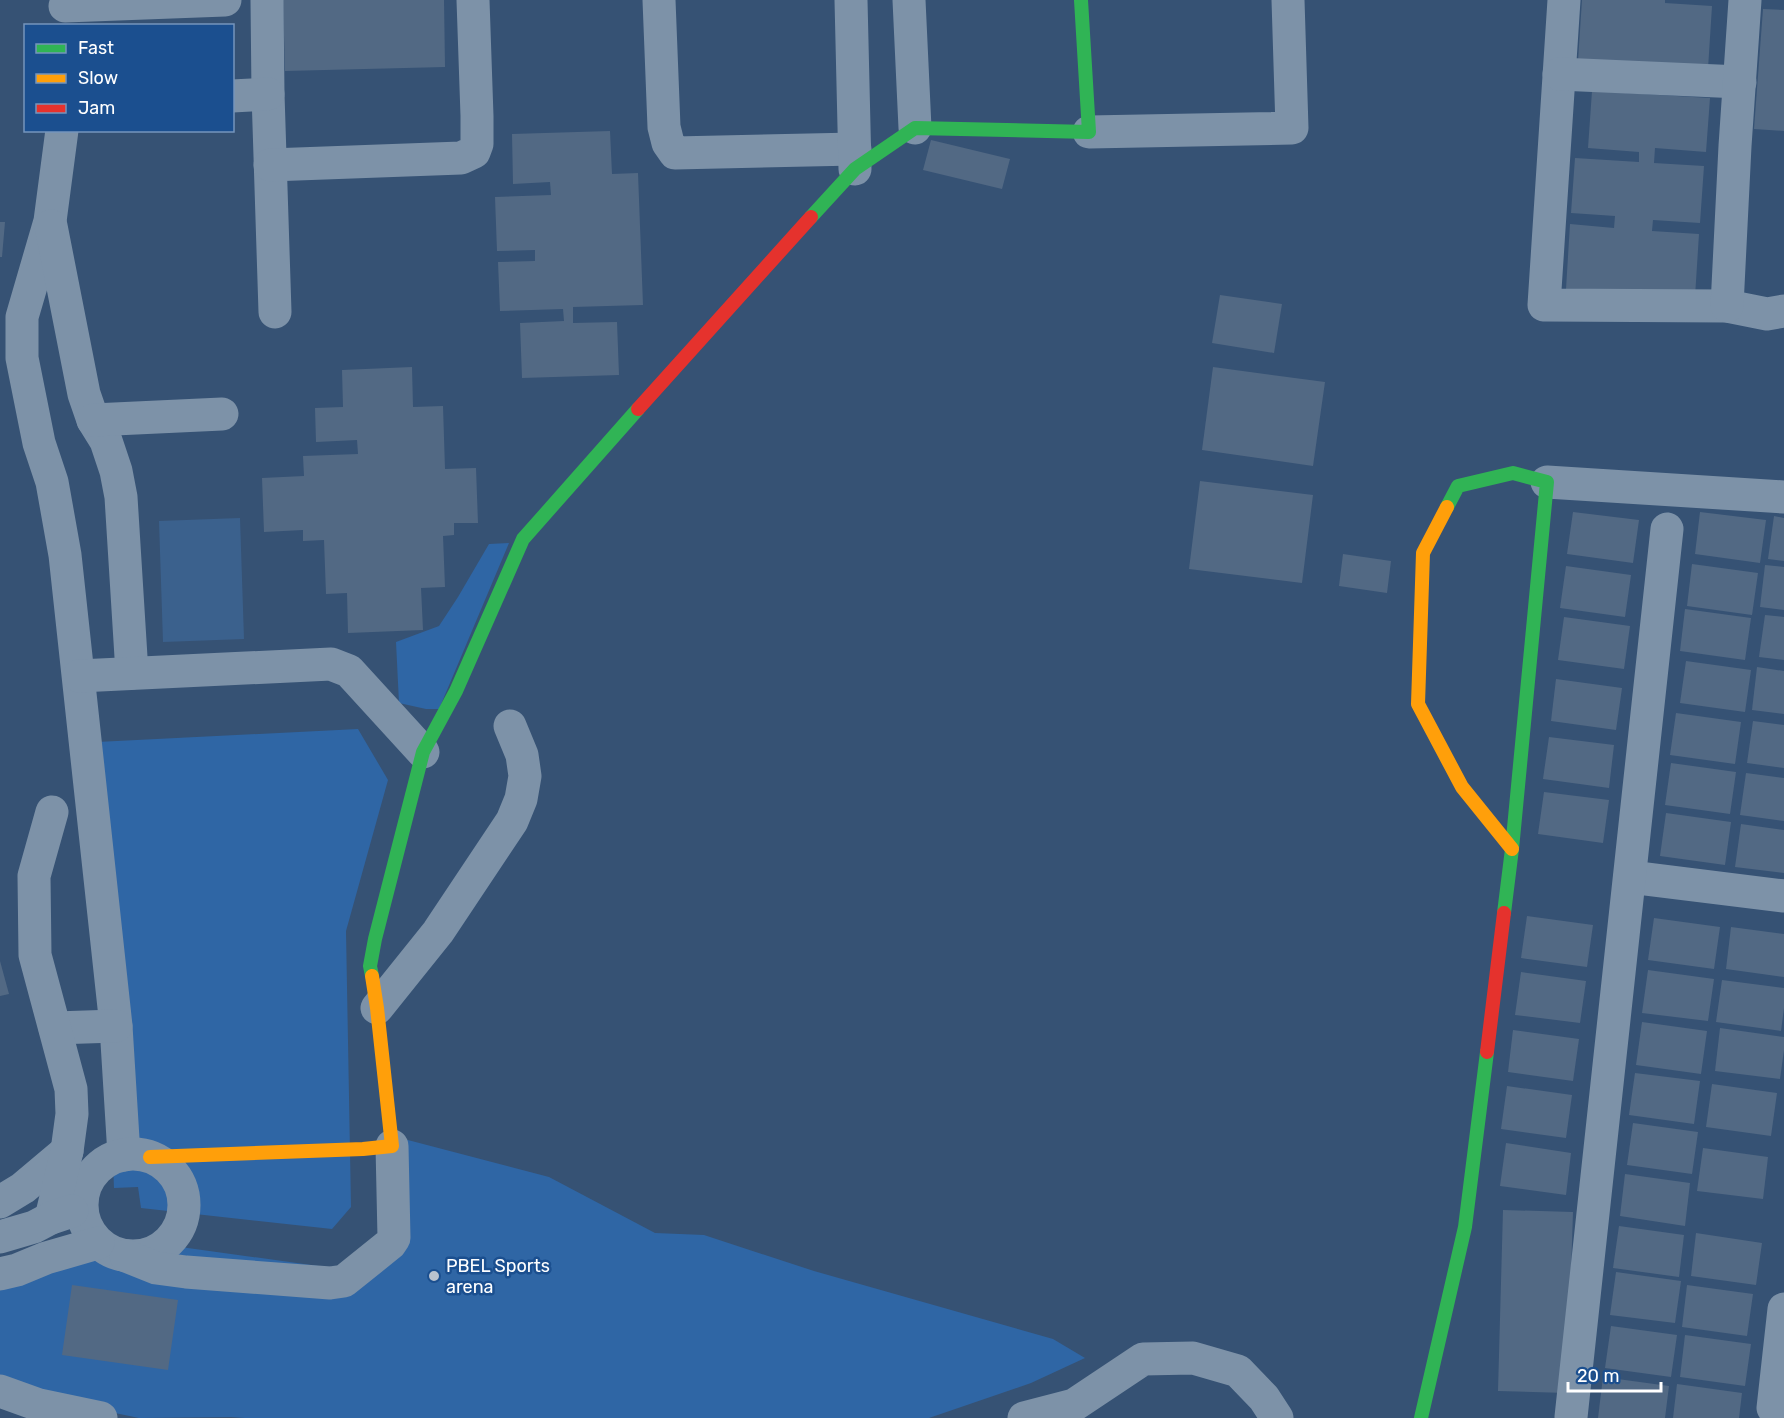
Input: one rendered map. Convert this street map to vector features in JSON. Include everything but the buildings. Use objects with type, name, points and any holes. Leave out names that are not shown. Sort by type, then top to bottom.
[{"type":"street","points":[[65,10],[225,0]]},
{"type":"street","points":[[267,0],[275,312]]},
{"type":"street","points":[[270,165],[461,158],[474,152],[477,144],[477,116],[473,0]]},
{"type":"street","points":[[659,0],[664,127],[668,143],[675,153],[855,159]]},
{"type":"street","points":[[851,0],[855,159]]},
{"type":"street","points":[[909,0],[915,128]]},
{"type":"street","points":[[1081,0],[1089,132]]},
{"type":"street","points":[[392,1146],[110,1159],[98,1167],[88,1179],[81,1208],[89,1232],[112,1249],[156,1268],[186,1272],[330,1283],[344,1281],[390,1244],[394,1239],[392,1146],[377,1008],[370,966],[375,939],[423,752],[456,691],[523,540],[855,159],[915,128],[1089,132],[1292,128],[1288,0]]},
{"type":"street","points":[[1564,0],[1544,305],[1727,306],[1767,314],[1784,310]]},
{"type":"street","points":[[1727,306],[1745,0]]},
{"type":"street","points":[[1559,74],[1740,82]]},
{"type":"street","points":[[234,96],[268,94]]},
{"type":"street","points":[[62,132],[50,221],[22,317],[22,358],[39,443],[52,482],[65,555],[116,1026],[137,1156]]},
{"type":"street","points":[[50,221],[84,394],[93,420],[106,441],[116,471],[120,497],[132,673]]},
{"type":"street","points":[[93,420],[222,414]]},
{"type":"street","points":[[1512,849],[1462,787],[1418,704],[1423,553],[1458,486],[1513,473],[1547,482],[1784,497]]},
{"type":"street","points":[[1421,1418],[1464,1227],[1512,849],[1547,482]]},
{"type":"street","points":[[1571,1417],[1667,529]]},
{"type":"street","points":[[78,676],[331,664],[349,671],[423,752]]},
{"type":"street","points":[[377,1008],[438,932],[512,820],[521,799],[525,776],[522,755],[510,726]]},
{"type":"street","points":[[42,1222],[67,1152],[72,1114],[71,1089],[35,955],[33,876],[52,812]]},
{"type":"street","points":[[1630,877],[1784,896]]},
{"type":"street","points":[[55,1029],[116,1026]]},
{"type":"street","points":[[0,1202],[23,1188],[67,1152]]},
{"type":"street","points":[[0,1274],[17,1270],[46,1258],[112,1249],[143,1256],[158,1249],[171,1239],[180,1225],[184,1209],[182,1193],[176,1178],[165,1165],[137,1156]]},
{"type":"street","points":[[0,1237],[81,1208]]},
{"type":"street","points":[[1773,1408],[1784,1309]]},
{"type":"street","points":[[1024,1418],[1074,1405],[1143,1359],[1193,1358],[1238,1371],[1264,1398],[1277,1418]]},
{"type":"street","points":[[0,1391],[39,1405],[100,1418]]},
{"type":"shaded area","points":[[240,518],[244,639],[163,642],[159,521]]},
{"type":"shaded area","points":[[509,543],[439,709],[426,709],[399,703],[396,642],[439,626],[489,544]]},
{"type":"shaded area","points":[[358,729],[388,780],[346,931],[351,1207],[332,1229],[141,1208],[138,1187],[114,1188],[97,742]]},
{"type":"shaded area","name":"PBEL Sports arena","points":[[404,1139],[549,1177],[655,1233],[704,1235],[814,1271],[1053,1339],[1085,1358],[1031,1383],[929,1418],[139,1418],[57,1401],[0,1381],[0,1282],[61,1265],[73,1232],[354,1271],[396,1235]]},
{"type":"traffic: fast","points":[[811,217],[855,169],[915,128],[1089,132],[1081,0]]},
{"type":"traffic: fast","points":[[372,976],[370,966],[375,939],[423,752],[456,691],[523,539],[638,409]]},
{"type":"traffic: fast","points":[[1447,507],[1458,486],[1513,473],[1547,482],[1504,913]]},
{"type":"traffic: fast","points":[[1421,1418],[1465,1227],[1487,1052]]},
{"type":"traffic: slow","points":[[1447,507],[1423,553],[1418,704],[1462,787],[1512,849]]},
{"type":"traffic: slow","points":[[150,1157],[392,1146],[372,976]]},
{"type":"traffic: jam","points":[[638,409],[811,217]]},
{"type":"traffic: jam","points":[[1487,1052],[1504,913]]},
{"type":"place","name":"PBEL Sports arena","points":[[434,1276]]}]
